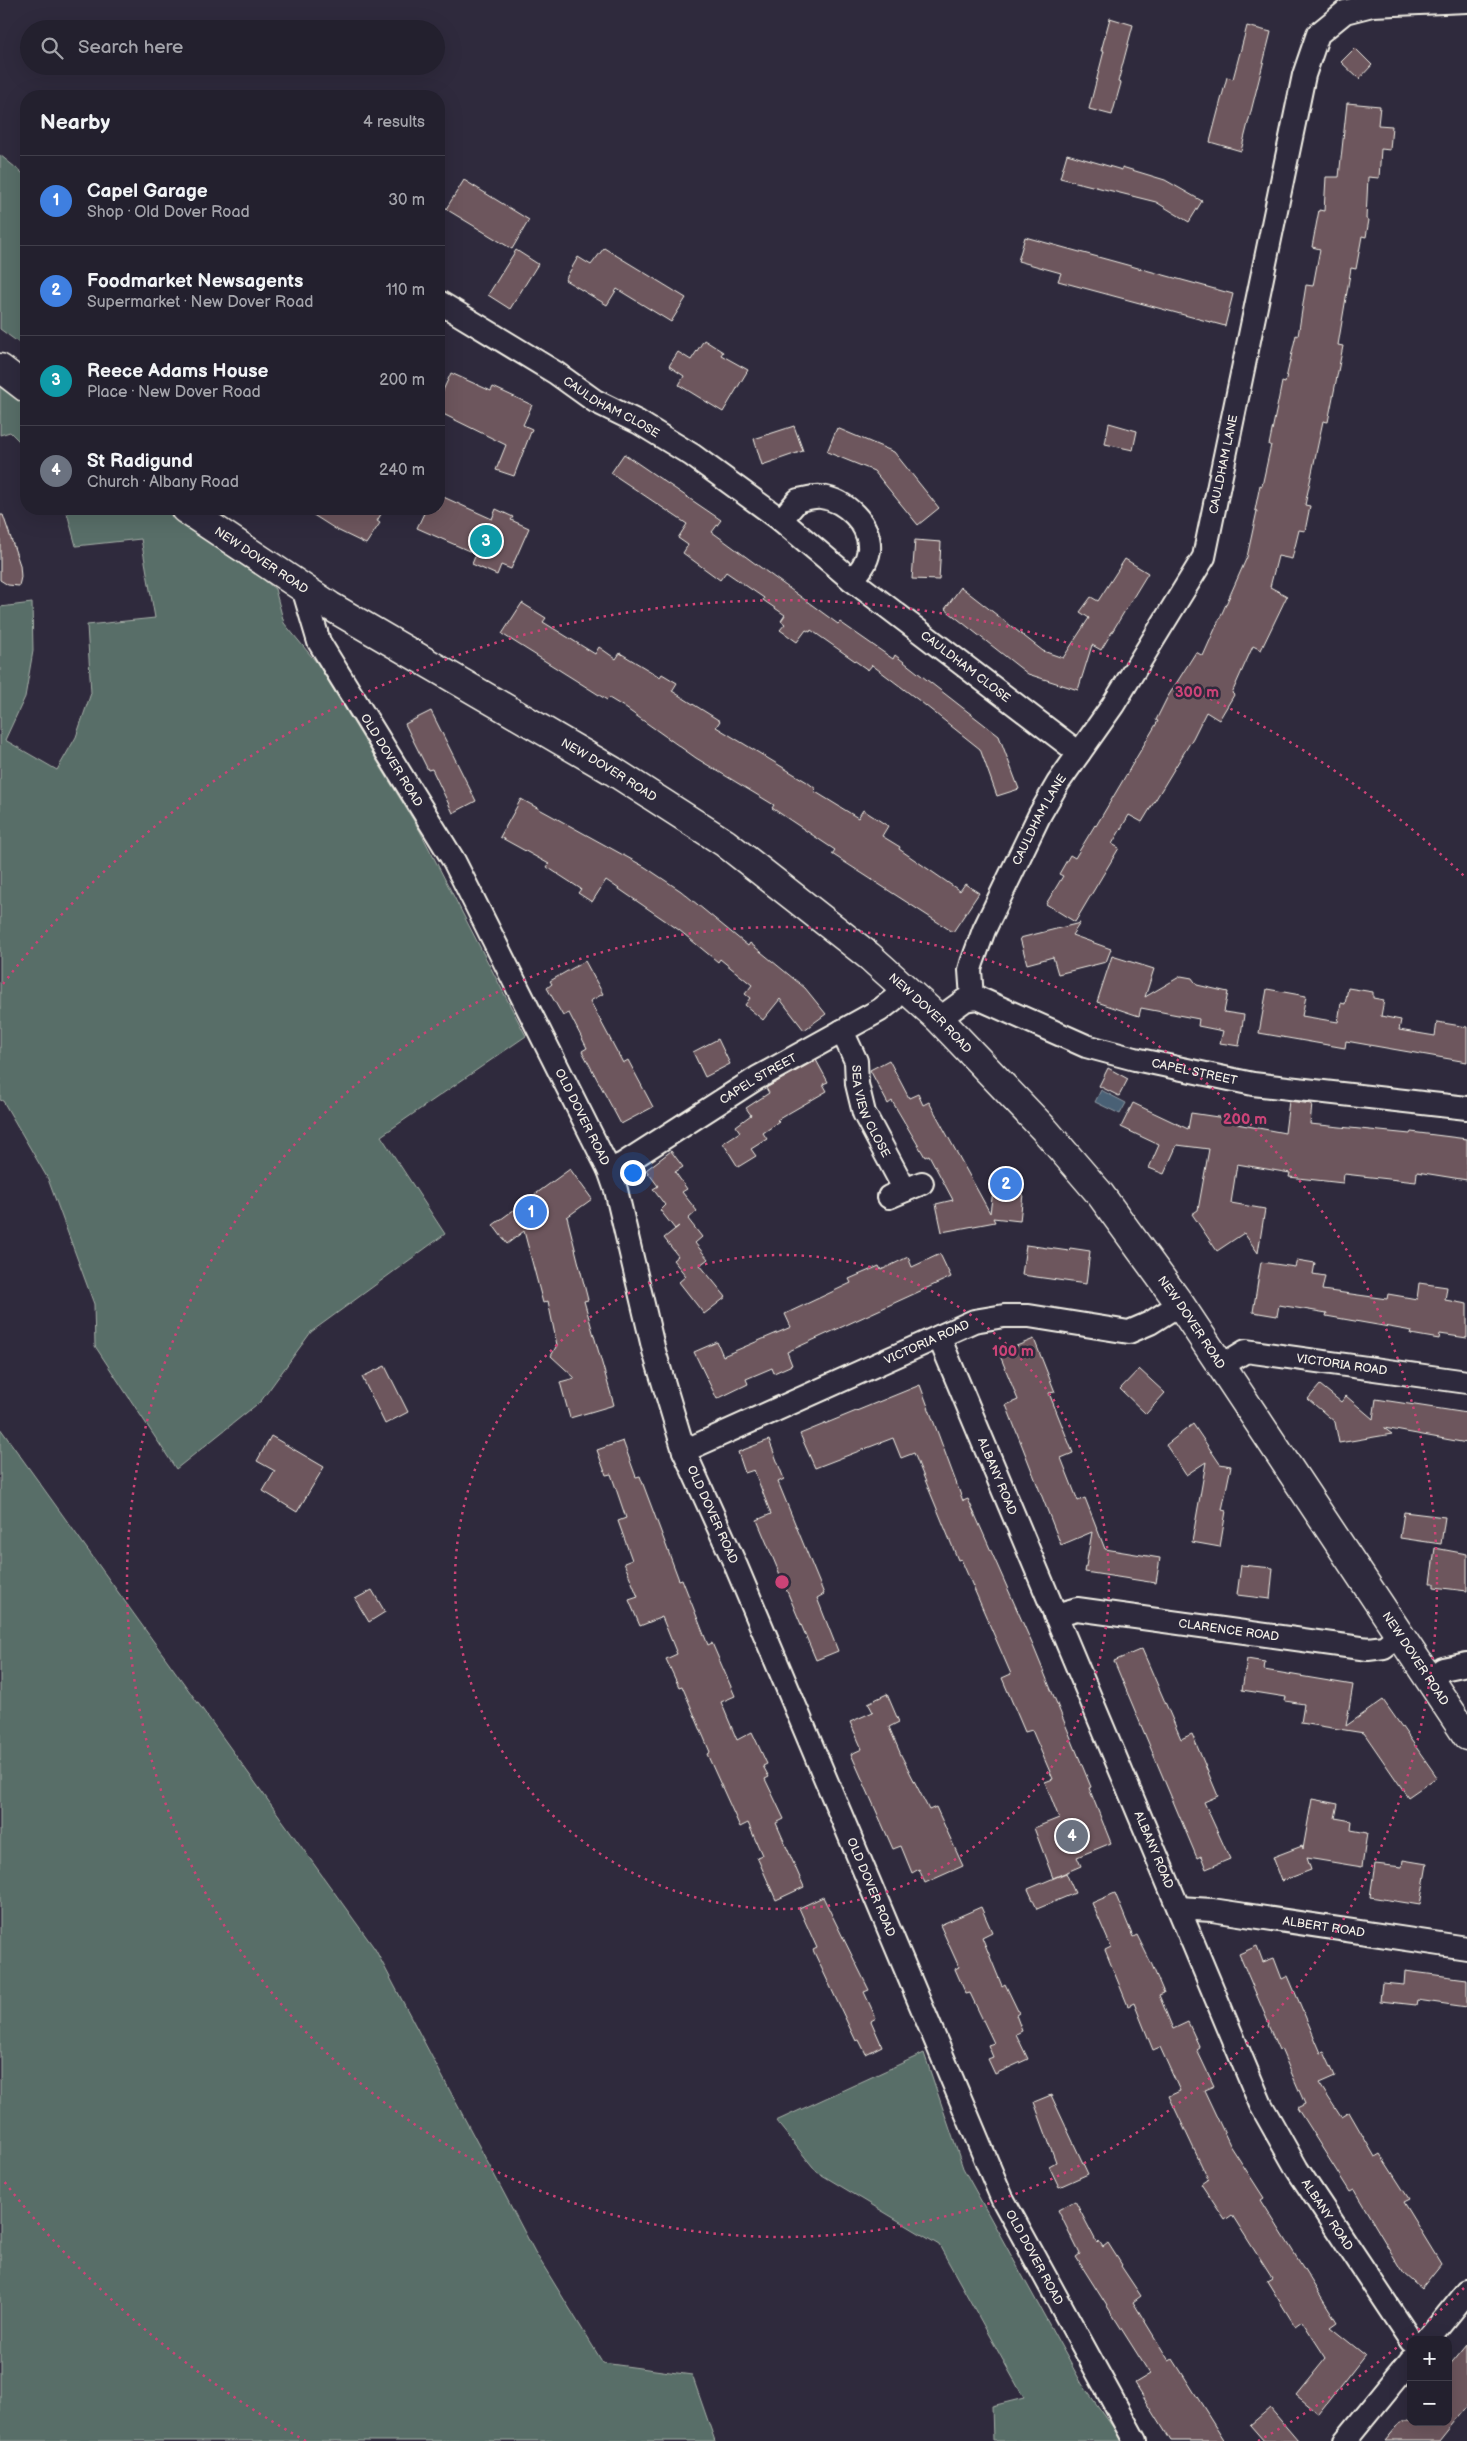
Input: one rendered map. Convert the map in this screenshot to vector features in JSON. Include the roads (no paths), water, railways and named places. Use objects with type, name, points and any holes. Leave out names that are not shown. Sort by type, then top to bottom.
[{"type":"main road","points":[[0,368],[20,383]]},
{"type":"main road","name":"NEW DOVER ROAD","points":[[194,515],[302,588],[669,806],[725,843],[869,956],[939,1019],[1044,1129],[1100,1194],[1180,1304],[1467,1736]]},
{"type":"street","name":"CAULDHAM LANE","points":[[972,998],[970,970],[984,930],[1048,798],[1113,704],[1204,557],[1304,74],[1318,34],[1345,12],[1372,6],[1467,1]]},
{"type":"street","name":"CAULDHAM CLOSE","points":[[445,306],[556,373],[594,401],[638,422],[692,455],[781,520],[852,580],[1079,753]]},
{"type":"street","points":[[781,520],[798,500],[820,496],[843,503],[858,518],[869,549],[864,566],[852,580]]},
{"type":"street","name":"OLD DOVER ROAD","points":[[302,588],[320,642],[454,861],[609,1170],[616,1190],[654,1351],[684,1451],[736,1566],[1002,2198],[1136,2441]]},
{"type":"street","name":"CAPEL STREET","points":[[609,1170],[629,1160],[757,1078],[887,1005],[904,986]]},
{"type":"street","points":[[939,1019],[965,1000],[972,998]]},
{"type":"street","name":"CAPEL STREET","points":[[972,998],[988,1001],[1086,1046],[1135,1060],[1253,1084],[1467,1108]]},
{"type":"street","name":"SEA VIEW CLOSE","points":[[842,1031],[856,1061],[859,1095],[864,1113],[906,1190]]},
{"type":"street","name":"VICTORIA ROAD","points":[[684,1451],[974,1321],[1017,1315],[1043,1317],[1129,1332],[1150,1324],[1180,1304]]},
{"type":"street","name":"ALBANY ROAD","points":[[939,1337],[1054,1616],[1180,1908],[1231,2038],[1273,2129],[1297,2169],[1408,2336]]},
{"type":"street","name":"VICTORIA ROAD","points":[[1220,1366],[1246,1351],[1467,1382]]},
{"type":"street","name":"CLARENCE ROAD","points":[[1054,1616],[1077,1609],[1368,1650],[1384,1647],[1400,1634]]},
{"type":"street","points":[[1430,1680],[1443,1669],[1467,1664]]},
{"type":"street","name":"ALBERT ROAD","points":[[1180,1908],[1212,1910],[1467,1948]]},
{"type":"street","points":[[1430,2336],[1467,2291]]},
{"type":"street","points":[[1345,2441],[1407,2365]]},
{"type":"water","points":[[1101,1090],[1126,1103],[1120,1114],[1095,1102]]},
{"type":"place","name":"Reece Adams House","points":[[486,541]]},
{"type":"place","name":"Foodmarket Newsagents","points":[[1006,1184]]},
{"type":"place","name":"Capel Garage","points":[[531,1212]]},
{"type":"place","name":"St Radigund","points":[[1072,1836]]}]
